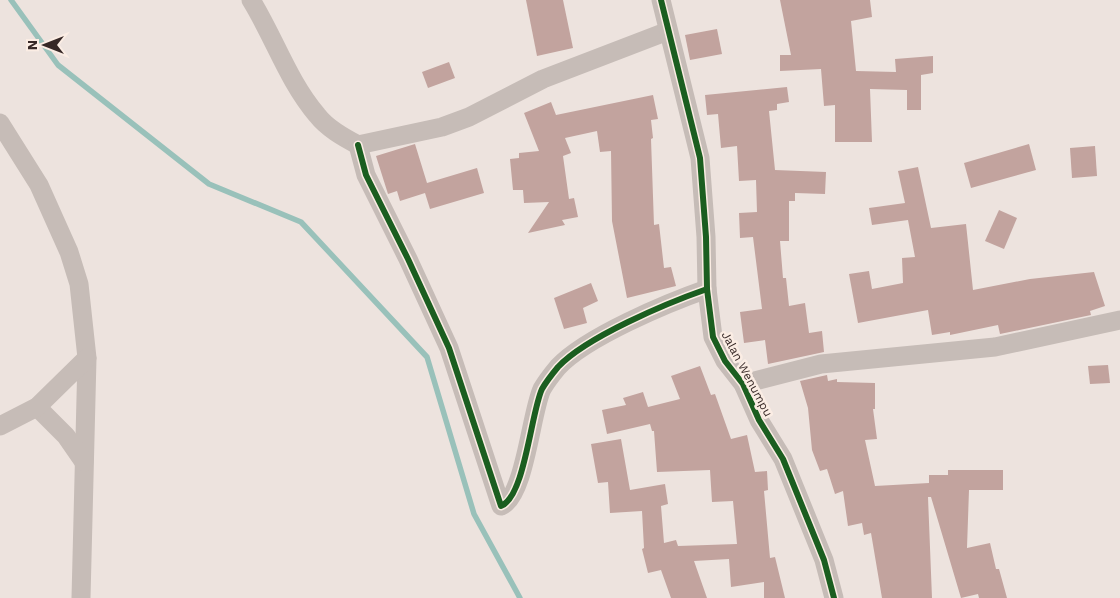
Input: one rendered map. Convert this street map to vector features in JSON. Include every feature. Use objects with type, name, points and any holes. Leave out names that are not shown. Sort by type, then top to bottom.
[{"type":"street","points":[[251,0],[276,49],[317,116],[338,134],[358,145],[442,127],[469,117],[543,79],[668,31]]},
{"type":"street","name":"Jalan Wenumpu","points":[[661,0],[700,158],[706,237],[707,289],[713,336],[725,361],[743,384],[759,420],[783,459],[797,489],[824,560],[834,598]]},
{"type":"street","points":[[0,123],[38,185],[69,252],[79,284],[86,358],[81,598]]},
{"type":"street","points":[[358,145],[366,175],[408,258],[449,348],[501,506],[506,504],[516,487],[542,389],[559,366],[596,339],[707,289]]},
{"type":"street","points":[[743,384],[820,364],[995,348],[1119,324]]},
{"type":"street","points":[[0,426],[37,407],[86,358]]},
{"type":"street","points":[[37,407],[66,436],[84,462]]},
{"type":"building","points":[[526,0],[563,0],[573,48],[537,56]]},
{"type":"building","points":[[780,0],[870,0],[872,17],[851,21],[856,71],[896,72],[895,59],[933,56],[933,73],[921,75],[921,110],[907,110],[907,90],[870,89],[872,142],[835,142],[835,105],[824,106],[821,69],[780,71],[780,55],[791,55]]},
{"type":"building","points":[[717,29],[722,54],[690,60],[685,35]]},
{"type":"building","points":[[449,62],[455,78],[428,88],[422,72]]},
{"type":"building","points":[[787,87],[789,102],[777,104],[777,110],[769,111],[775,170],[826,172],[825,194],[795,193],[795,201],[789,201],[789,241],[780,241],[783,278],[786,278],[789,306],[805,303],[809,333],[822,331],[824,352],[768,364],[765,340],[744,343],[740,312],[762,309],[753,237],[740,238],[739,213],[757,212],[756,180],[739,181],[737,146],[721,148],[718,114],[707,115],[705,95]]},
{"type":"building","points":[[653,95],[658,119],[651,120],[654,225],[659,224],[664,268],[671,267],[676,286],[627,298],[612,221],[611,151],[600,152],[597,131],[565,138],[571,153],[563,156],[569,199],[574,198],[578,217],[562,220],[565,225],[528,233],[549,202],[524,203],[523,190],[513,190],[510,159],[519,158],[519,153],[539,151],[524,113],[551,102],[556,115]]},
{"type":"building","points":[[415,144],[427,183],[477,168],[484,193],[430,209],[425,193],[400,201],[397,191],[388,194],[376,156]]},
{"type":"building","points":[[1029,144],[1036,170],[971,188],[964,163]]},
{"type":"building","points":[[1095,146],[1097,176],[1072,178],[1070,148]]},
{"type":"building","points":[[918,167],[931,228],[966,224],[973,290],[1030,279],[1094,272],[1105,306],[1090,311],[1091,315],[1000,334],[998,325],[950,335],[950,332],[932,335],[928,310],[858,323],[849,274],[869,271],[872,289],[903,283],[902,258],[915,257],[908,220],[872,225],[869,208],[905,203],[898,171]]},
{"type":"building","points":[[999,210],[1017,218],[1004,249],[985,241]]},
{"type":"building","points":[[591,283],[598,301],[583,308],[587,323],[564,329],[554,298]]},
{"type":"building","points":[[1108,365],[1110,383],[1090,384],[1088,366]]},
{"type":"building","points":[[700,366],[711,395],[715,394],[731,439],[747,435],[755,472],[767,471],[768,490],[764,491],[770,558],[775,557],[785,598],[764,598],[764,582],[731,587],[729,559],[694,561],[707,598],[671,598],[661,570],[648,573],[642,549],[644,548],[642,511],[610,513],[608,482],[598,483],[591,444],[621,439],[630,490],[665,484],[668,504],[661,506],[664,543],[676,540],[678,546],[737,544],[733,501],[712,502],[710,470],[657,472],[654,431],[652,431],[650,424],[607,434],[602,410],[626,405],[623,398],[643,392],[648,407],[680,399],[671,376]]},
{"type":"building","points":[[827,375],[828,381],[837,379],[837,382],[875,383],[875,409],[873,409],[877,439],[865,440],[875,486],[929,483],[929,475],[948,475],[948,470],[1003,470],[1003,490],[969,490],[967,548],[990,543],[996,569],[999,569],[1007,598],[979,598],[978,594],[961,598],[931,497],[928,497],[932,598],[882,598],[871,533],[864,535],[862,523],[848,526],[843,491],[835,494],[827,469],[820,471],[812,450],[808,408],[800,381]]},
{"type":"waterway","points":[[11,0],[58,65],[209,184],[301,222],[427,357],[474,514],[520,598]]},
{"type":"cycle path","points":[[661,0],[700,158],[706,237],[707,289],[713,337],[725,361],[743,384],[759,420],[783,459],[824,560],[834,598]]},
{"type":"cycle path","points":[[358,145],[366,175],[408,259],[449,348],[501,506],[509,499],[516,487],[522,471],[538,400],[542,389],[558,367],[587,344],[628,322],[707,289]]}]
